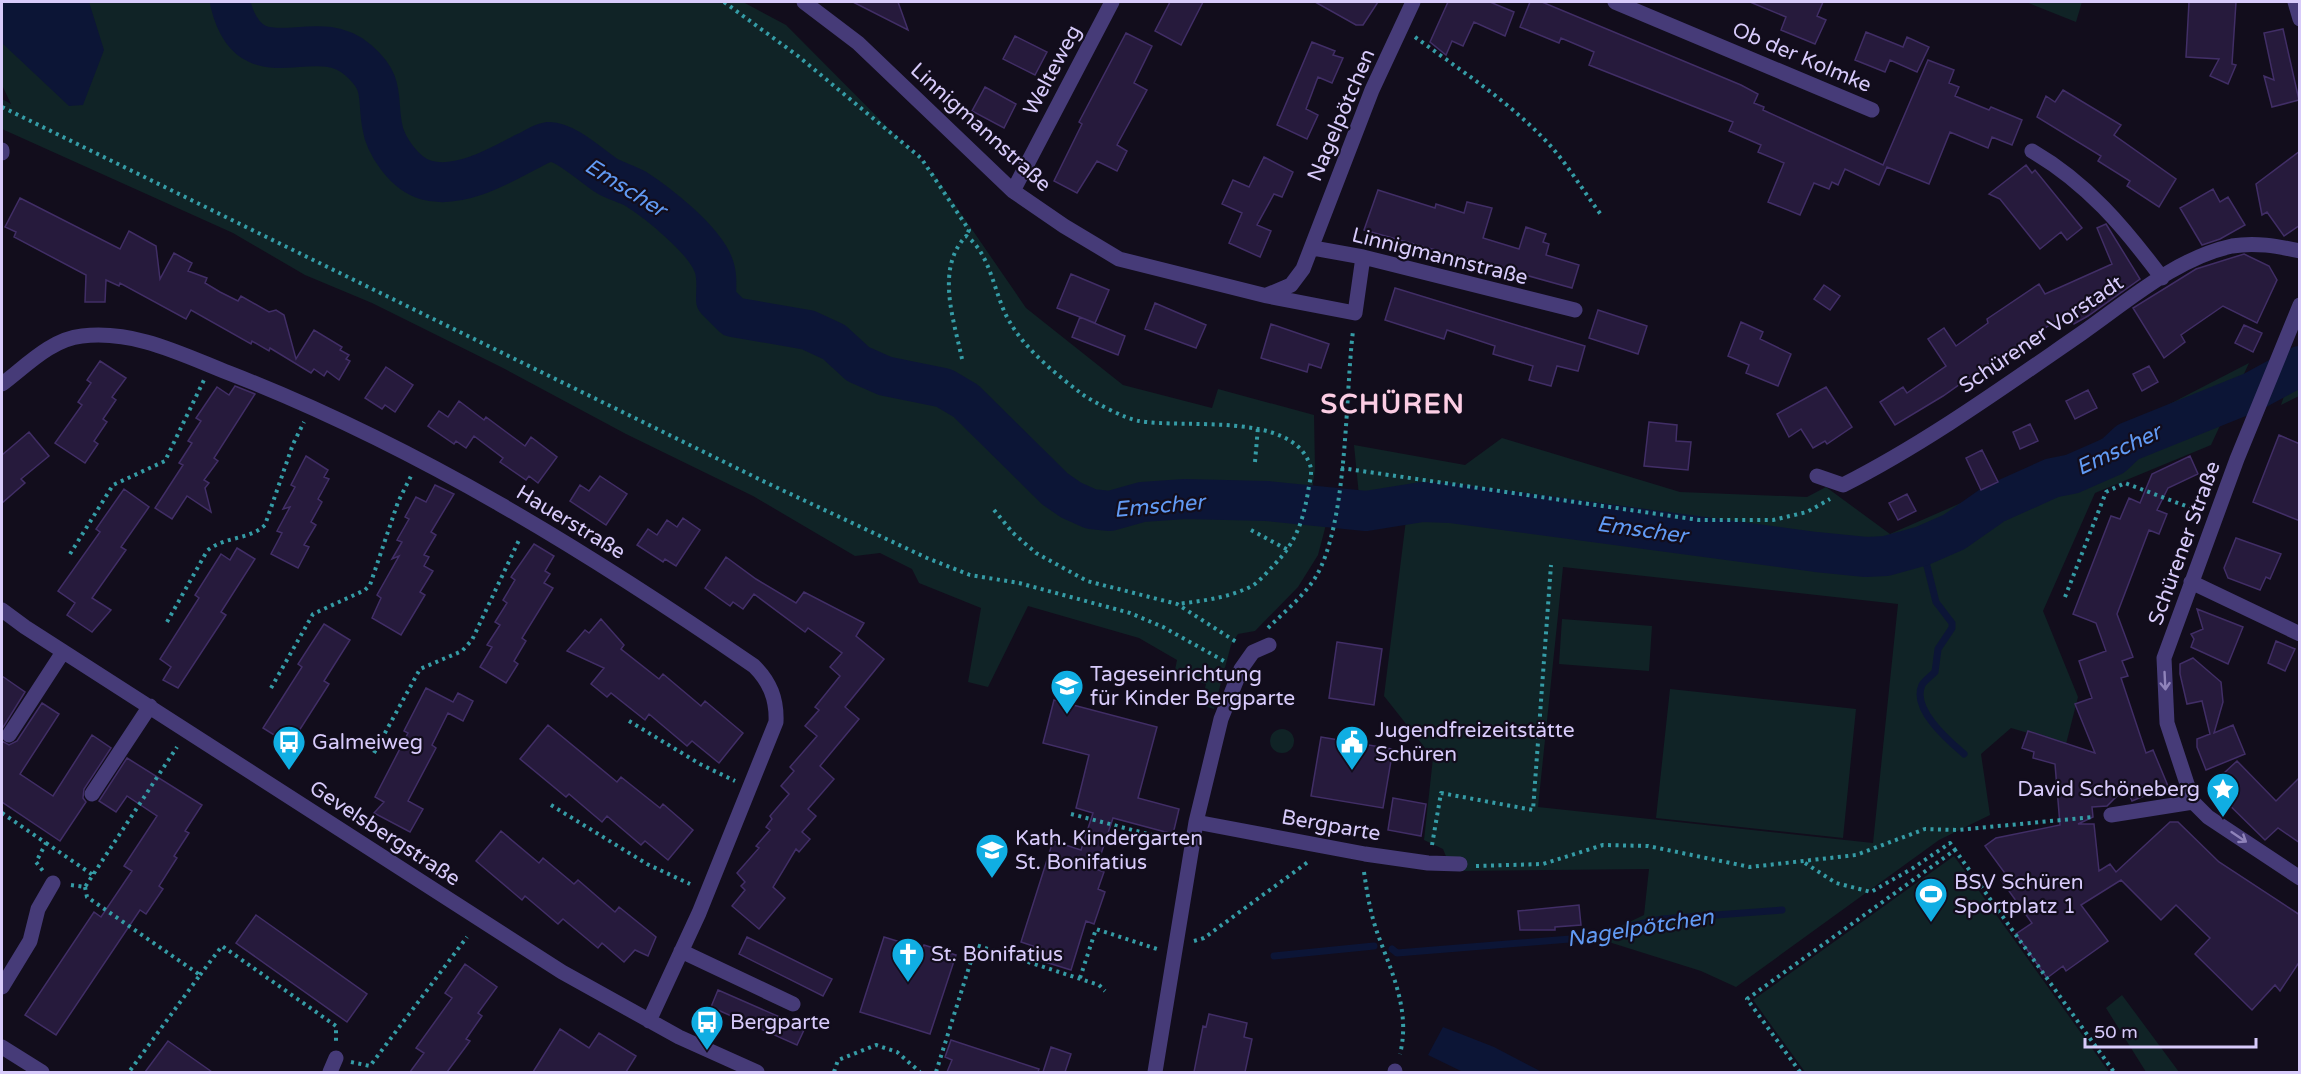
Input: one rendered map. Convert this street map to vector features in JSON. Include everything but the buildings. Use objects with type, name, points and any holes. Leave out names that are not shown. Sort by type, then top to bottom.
[{"type":"street","name":"Linnigmannstraße","points":[[804,2],[821,6],[1013,191],[1064,226],[1119,259],[1267,296],[1356,313]]},
{"type":"street","name":"Welteweg","points":[[1013,191],[1112,2]]},
{"type":"street","name":"Nagelpötchen","points":[[1313,248],[1320,220],[1372,90],[1413,2]]},
{"type":"street","name":"Ob der Kolmke","points":[[1615,2],[1872,110]]},
{"type":"street","points":[[2295,2],[2300,19]]},
{"type":"street","points":[[2032,151],[2077,180],[2109,211],[2162,278]]},
{"type":"street","name":"Schürener Vorstadt","points":[[1843,485],[1896,455],[2052,354],[2162,278],[2203,255],[2232,246],[2268,244],[2300,251]]},
{"type":"street","name":"Linnigmannstraße","points":[[1313,248],[1363,257],[1575,310]]},
{"type":"street","points":[[1267,296],[1291,285],[1303,269],[1313,248]]},
{"type":"street","points":[[1356,313],[1363,257]]},
{"type":"street","name":"Schürener Straße","points":[[2193,802],[2167,723],[2164,658],[2215,517],[2300,305]]},
{"type":"street","name":"Hauerstraße","points":[[2,384],[61,340],[112,334],[145,340],[310,408],[419,460],[529,520],[672,609],[754,666],[766,677],[776,703],[776,722],[707,892],[649,1021]]},
{"type":"street","points":[[1817,476],[1843,485]]},
{"type":"street","points":[[2191,582],[2300,634]]},
{"type":"street","name":"Gevelsbergstraße","points":[[2,610],[63,652],[553,966],[649,1021],[757,1072]]},
{"type":"street","points":[[1155,1072],[1191,846],[1215,741],[1224,709],[1241,669],[1253,652],[1269,645]]},
{"type":"street","points":[[9,735],[63,652]]},
{"type":"street","points":[[92,794],[150,706]]},
{"type":"street","points":[[2111,815],[2193,802],[2208,817],[2300,878]]},
{"type":"street","name":"Bergparte","points":[[1196,822],[1365,854],[1428,863],[1460,864]]},
{"type":"street","points":[[2,987],[30,942],[38,909],[53,883]]},
{"type":"street","points":[[681,951],[793,1004]]},
{"type":"street","points":[[2,1047],[42,1072]]},
{"type":"street","points":[[330,1072],[336,1058]]},
{"type":"path","points":[[724,2],[798,56],[921,158],[969,230],[957,246],[948,285],[962,359]]},
{"type":"path","points":[[1402,28],[1491,92],[1524,120],[1547,143],[1602,216]]},
{"type":"path","points":[[2,107],[766,483],[927,558],[970,575],[1019,583],[1130,613],[1241,669]]},
{"type":"path","points":[[966,236],[980,250],[1002,309],[1012,327],[1055,371],[1085,396],[1136,420],[1173,425],[1258,428],[1288,438],[1302,449],[1311,467],[1304,514],[1299,532],[1288,550],[1253,585],[1213,599],[1177,604],[1087,582],[1036,553],[1013,533],[994,510]]},
{"type":"path","points":[[1253,652],[1262,633],[1315,578],[1327,548],[1341,468],[1356,313]]},
{"type":"path","points":[[70,554],[113,484],[165,461],[211,366]]},
{"type":"path","points":[[167,622],[207,551],[217,543],[260,531],[265,525],[293,444],[310,408]]},
{"type":"path","points":[[1255,462],[1258,428]]},
{"type":"path","points":[[271,688],[313,615],[365,590],[370,585],[398,502],[419,460]]},
{"type":"path","points":[[1341,468],[1699,520],[1742,522],[1773,520],[1807,512],[1833,497],[1843,485]]},
{"type":"path","points":[[2065,597],[2106,492],[2125,483],[2215,517]]},
{"type":"path","points":[[374,753],[420,669],[462,651],[472,640],[500,576],[529,520]]},
{"type":"path","points":[[1251,530],[1288,550]]},
{"type":"path","points":[[1428,863],[1441,793],[1533,810],[1551,566]]},
{"type":"path","points":[[1177,604],[1234,640]]},
{"type":"path","points":[[629,721],[700,764],[749,788]]},
{"type":"path","points":[[179,744],[85,887],[87,897],[200,975]]},
{"type":"path","points":[[551,805],[647,864],[707,892]]},
{"type":"path","points":[[2,813],[93,875]]},
{"type":"path","points":[[1071,813],[1191,846]]},
{"type":"path","points":[[1460,864],[1544,864],[1604,845],[1648,846],[1750,867],[1856,855],[1925,829],[1957,830],[2111,815]]},
{"type":"path","points":[[46,843],[36,862],[53,883],[85,887]]},
{"type":"path","points":[[1804,862],[1836,883],[1871,892],[1950,843],[2114,1072]]},
{"type":"path","points":[[1178,939],[1196,941],[1204,938],[1291,877],[1314,856],[1319,844]]},
{"type":"path","points":[[1800,1072],[1747,999],[1955,850]]},
{"type":"path","points":[[1365,854],[1364,872],[1369,905],[1400,992],[1403,1016],[1401,1047],[1395,1072]]},
{"type":"path","points":[[1080,978],[1096,929],[1134,942]]},
{"type":"path","points":[[129,1072],[222,946],[336,1026],[336,1058],[370,1066],[467,937]]},
{"type":"path","points":[[936,1072],[976,945],[1080,978],[1099,985],[1105,991]]},
{"type":"path","points":[[834,1072],[838,1060],[876,1045],[897,1052],[920,1072]]},
{"type":"green space","points":[[2,2],[743,2],[786,25],[934,174],[1026,308],[1123,385],[1212,408],[1218,389],[1314,415],[1315,469],[1309,513],[1328,517],[1318,555],[1298,587],[1255,631],[1238,634],[1231,645],[1214,709],[1201,705],[1206,684],[1174,675],[1177,660],[1139,638],[1028,606],[988,687],[968,682],[981,608],[919,583],[912,569],[880,553],[855,556],[753,496],[626,434],[503,368],[372,303],[305,275],[233,233],[2,129],[2,99],[11,104],[2,85]]},
{"type":"green space","points":[[2026,2],[2082,2],[2076,22]]},
{"type":"green space","points":[[2299,359],[2299,396],[2281,405],[2296,361]]},
{"type":"green space","points":[[2249,363],[2211,445],[2095,493],[2043,611],[2078,697],[2066,744],[2011,728],[1981,754],[1990,815],[1939,840],[1736,987],[1701,971],[1596,938],[1644,915],[1649,869],[1452,871],[1443,849],[1424,840],[1433,758],[1384,696],[1407,512],[1361,516],[1354,445],[1465,465],[1502,438],[1680,492],[1807,497],[1826,487],[1890,534],[2073,454]],"holes":[[[1563,567],[1898,604],[1873,843],[1538,807]]]},
{"type":"green space","points":[[1562,619],[1652,626],[1649,671],[1559,664]]},
{"type":"green space","points":[[1670,689],[1856,709],[1843,838],[1656,818]]},
{"type":"green space","points":[[1282,729],[1291,732],[1294,741],[1291,750],[1282,753],[1273,750],[1270,741],[1273,732]]},
{"type":"green space","name":"BSV Schüren Sportplatz 1","points":[[1954,856],[2109,1072],[1805,1072],[1753,1000]]},
{"type":"green space","points":[[2122,995],[2179,1072],[2146,1072],[2106,1008]]},
{"type":"water","points":[[2,2],[89,2],[104,50],[83,105],[69,106],[2,43]]},
{"type":"water","points":[[1443,1027],[1494,1047],[1542,1072],[1463,1072],[1428,1055]]},
{"type":"waterway","name":"Emscher","points":[[230,2],[239,27],[252,41],[268,47],[322,46],[341,50],[367,68],[376,83],[387,142],[397,158],[418,177],[438,182],[451,182],[489,171],[542,144],[549,142],[563,146],[607,176],[645,195],[690,233],[708,254],[715,268],[716,300],[733,317],[808,330],[834,342],[858,364],[885,376],[944,388],[966,401],[1055,489],[1071,500],[1091,509],[1110,511],[1142,502],[1185,499],[1267,501],[1366,511],[1422,502],[1450,503],[1816,552],[1866,557],[1886,556],[1922,546],[1954,532],[1994,504],[2052,478],[2072,474],[2113,456],[2128,442],[2252,392],[2300,366]]},
{"type":"waterway","name":"Nagelpötchen","points":[[1922,546],[1936,602],[1952,623],[1952,628],[1938,649],[1935,672],[1922,685],[1920,694],[1922,704],[1933,724],[1964,754]]},
{"type":"waterway","name":"Nagelpötchen","points":[[1392,949],[1397,953],[1619,935],[1631,926],[1662,919],[1782,910]]},
{"type":"waterway","name":"Nagelpötchen","points":[[1274,956],[1374,946]]},
{"type":"place","name":"Tageseinrichtung für Kinder Bergparte","points":[[1067,715]]},
{"type":"place","name":"Galmeiweg","points":[[289,771]]},
{"type":"place","name":"Jugendfreizeitstätte Schüren","points":[[1352,771]]},
{"type":"place","name":"David Schöneberg","points":[[2223,818]]},
{"type":"place","name":"Kath. Kindergarten St. Bonifatius","points":[[992,879]]},
{"type":"place","name":"BSV Schüren Sportplatz 1","points":[[1931,923]]},
{"type":"place","name":"St. Bonifatius","points":[[908,983]]},
{"type":"place","name":"Bergparte","points":[[707,1051]]},
{"type":"district","name":"SCHÜREN","points":[[1393,404]]}]
